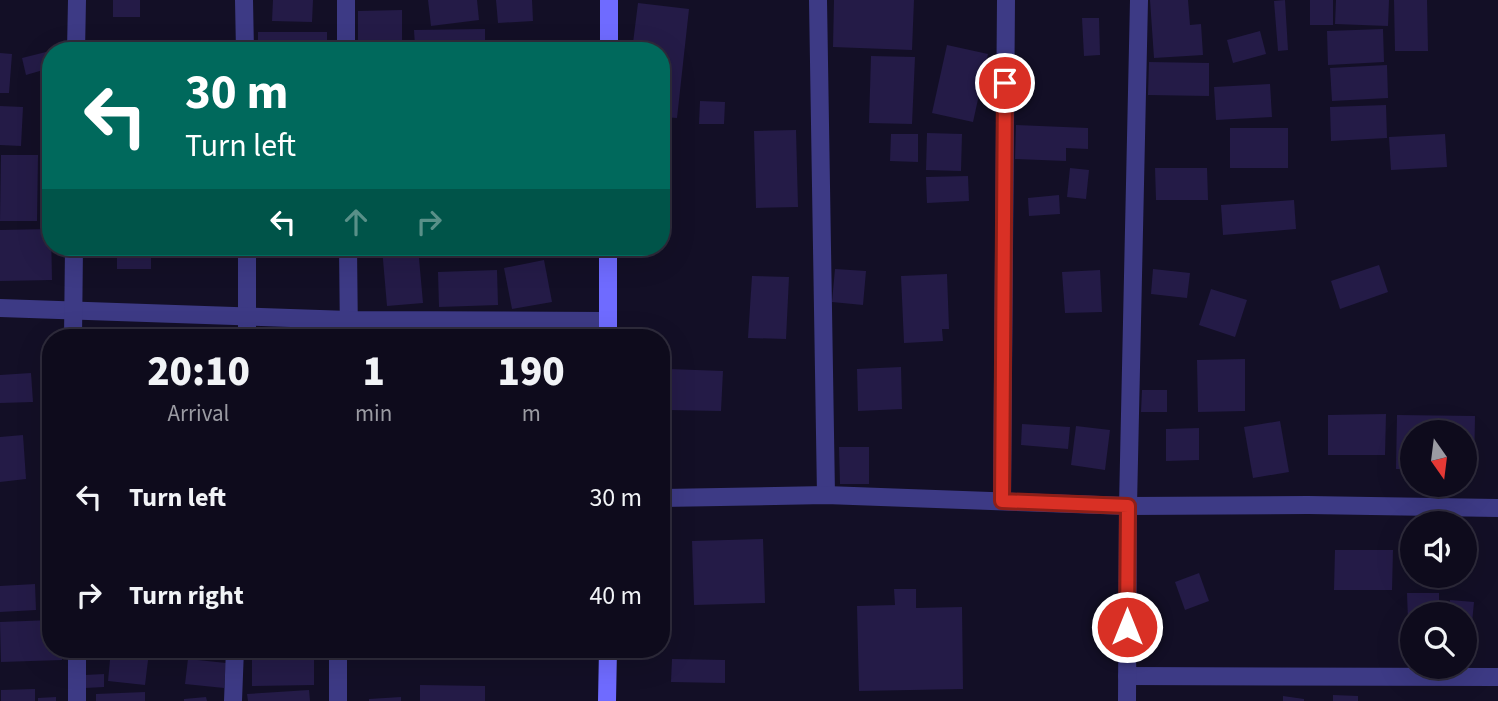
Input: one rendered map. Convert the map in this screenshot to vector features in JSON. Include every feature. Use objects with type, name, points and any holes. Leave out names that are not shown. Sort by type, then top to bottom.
[{"type":"street","points":[[76,42],[77,0]]},
{"type":"street","points":[[244,0],[245,42]]},
{"type":"street","points":[[346,0],[346,42]]},
{"type":"street","points":[[609,0],[609,42]]},
{"type":"street","points":[[818,0],[826,495]]},
{"type":"street","points":[[1002,501],[1006,0]]},
{"type":"street","points":[[1126,701],[1139,0]]},
{"type":"street","points":[[73,329],[74,256]]},
{"type":"street","points":[[247,256],[247,329]]},
{"type":"street","points":[[348,256],[349,329]]},
{"type":"street","points":[[0,308],[248,317],[349,329],[608,329],[608,256]]},
{"type":"street","points":[[670,498],[826,495],[1128,506],[1498,508]]},
{"type":"street","points":[[77,658],[78,701]]},
{"type":"street","points":[[233,701],[235,658]]},
{"type":"street","points":[[338,658],[338,701]]},
{"type":"street","points":[[607,701],[608,658]]},
{"type":"street","points":[[1127,676],[1498,677]]},
{"type":"building","points":[[113,0],[140,0],[140,17],[113,17]]},
{"type":"building","points":[[273,0],[313,0],[312,22],[272,21]]},
{"type":"building","points":[[428,0],[477,0],[479,20],[431,26]]},
{"type":"building","points":[[496,0],[532,0],[533,21],[498,23]]},
{"type":"building","points":[[834,0],[914,0],[912,50],[833,47]]},
{"type":"building","points":[[1150,0],[1188,0],[1190,25],[1201,24],[1203,55],[1154,58]]},
{"type":"building","points":[[1285,0],[1288,50],[1278,51],[1274,1]]},
{"type":"building","points":[[1310,0],[1333,0],[1333,25],[1310,25]]},
{"type":"building","points":[[1336,0],[1389,0],[1388,26],[1335,24]]},
{"type":"building","points":[[1394,0],[1427,0],[1428,51],[1395,51]]},
{"type":"building","points":[[638,3],[689,9],[677,118],[670,118],[670,42],[633,42]]},
{"type":"building","points":[[402,10],[402,42],[358,42],[358,11]]},
{"type":"building","points":[[1082,18],[1099,18],[1100,55],[1084,56]]},
{"type":"building","points":[[485,29],[485,42],[415,42],[414,30]]},
{"type":"building","points":[[1383,29],[1384,62],[1328,65],[1327,31]]},
{"type":"building","points":[[1260,31],[1266,54],[1233,63],[1227,40]]},
{"type":"building","points":[[258,32],[327,32],[327,42],[258,42]]},
{"type":"building","points":[[947,45],[988,54],[973,122],[932,113]]},
{"type":"building","points":[[0,53],[12,54],[9,93],[0,93]]},
{"type":"building","points":[[42,53],[42,70],[26,75],[22,58]]},
{"type":"building","points":[[871,56],[915,57],[912,124],[869,123]]},
{"type":"building","points":[[1149,62],[1209,63],[1209,96],[1148,95]]},
{"type":"building","points":[[1387,65],[1388,98],[1332,101],[1330,68]]},
{"type":"building","points":[[1270,84],[1272,117],[1216,120],[1214,87]]},
{"type":"building","points":[[700,101],[725,102],[724,124],[699,124]]},
{"type":"building","points":[[1386,105],[1387,138],[1331,141],[1330,107]]},
{"type":"building","points":[[0,106],[23,107],[21,146],[0,145]]},
{"type":"building","points":[[1016,125],[1088,128],[1088,149],[1066,148],[1066,161],[1015,159]]},
{"type":"building","points":[[1230,128],[1288,128],[1288,168],[1230,168]]},
{"type":"building","points":[[796,130],[798,207],[756,208],[754,131]]},
{"type":"building","points":[[927,133],[962,134],[961,171],[926,170]]},
{"type":"building","points":[[891,134],[918,134],[918,162],[890,161]]},
{"type":"building","points":[[1445,134],[1447,167],[1391,170],[1389,137]]},
{"type":"building","points":[[1,155],[38,155],[37,221],[0,221]]},
{"type":"building","points":[[1070,168],[1089,170],[1086,199],[1067,197]]},
{"type":"building","points":[[1155,168],[1207,168],[1208,200],[1156,200]]},
{"type":"building","points":[[968,176],[969,201],[927,203],[926,177]]},
{"type":"building","points":[[1059,195],[1060,214],[1029,216],[1028,198]]},
{"type":"building","points":[[1294,200],[1296,229],[1223,235],[1221,205]]},
{"type":"building","points":[[42,229],[42,256],[52,256],[52,280],[0,281],[0,230]]},
{"type":"building","points":[[117,256],[151,256],[151,269],[117,269]]},
{"type":"building","points":[[383,256],[419,256],[423,303],[387,306]]},
{"type":"building","points":[[544,260],[552,302],[512,309],[504,268]]},
{"type":"building","points":[[1379,265],[1388,292],[1340,309],[1331,281]]},
{"type":"building","points":[[835,269],[866,271],[863,305],[832,302]]},
{"type":"building","points":[[1153,269],[1190,273],[1187,298],[1151,294]]},
{"type":"building","points":[[497,270],[498,305],[439,307],[438,272]]},
{"type":"building","points":[[1100,270],[1102,312],[1065,313],[1062,272]]},
{"type":"building","points":[[947,274],[949,329],[942,329],[943,341],[904,343],[901,276]]},
{"type":"building","points":[[752,276],[789,277],[786,339],[748,338]]},
{"type":"building","points":[[1211,289],[1247,300],[1235,337],[1199,325]]},
{"type":"building","points":[[1245,359],[1245,411],[1198,412],[1197,360]]},
{"type":"building","points":[[901,367],[902,409],[858,411],[857,369]]},
{"type":"building","points":[[670,369],[723,371],[721,411],[670,410]]},
{"type":"building","points":[[31,373],[33,402],[0,403],[0,375]]},
{"type":"building","points":[[1142,390],[1167,390],[1167,412],[1141,412]]},
{"type":"building","points":[[1386,414],[1385,455],[1328,455],[1328,415]]},
{"type":"building","points":[[1397,415],[1475,416],[1475,420],[1400,420],[1400,469],[1396,469]]},
{"type":"building","points":[[1280,421],[1289,472],[1253,478],[1244,427]]},
{"type":"building","points":[[1022,424],[1070,427],[1068,449],[1021,445]]},
{"type":"building","points":[[1076,426],[1110,430],[1105,470],[1071,465]]},
{"type":"building","points":[[1199,428],[1199,460],[1166,461],[1166,429]]},
{"type":"building","points":[[23,435],[26,479],[0,482],[0,437]]},
{"type":"building","points":[[839,447],[869,447],[869,484],[840,484]]},
{"type":"building","points":[[763,539],[765,603],[694,605],[692,541]]},
{"type":"building","points":[[1335,550],[1393,550],[1392,590],[1334,590]]},
{"type":"building","points":[[1199,573],[1209,601],[1185,610],[1175,582]]},
{"type":"building","points":[[35,584],[36,610],[0,612],[0,586]]},
{"type":"building","points":[[894,589],[916,589],[916,608],[962,607],[963,689],[859,691],[857,606],[895,605]]},
{"type":"building","points":[[1407,593],[1439,593],[1439,602],[1407,602]]},
{"type":"building","points":[[42,620],[42,658],[62,660],[1,662],[0,622]]},
{"type":"building","points":[[110,658],[148,658],[145,685],[108,681]]},
{"type":"building","points":[[252,658],[314,658],[314,685],[252,686]]},
{"type":"building","points":[[188,659],[226,663],[224,688],[185,684]]},
{"type":"building","points":[[672,659],[725,660],[725,683],[671,682]]},
{"type":"building","points":[[104,674],[104,687],[85,688],[85,675]]},
{"type":"building","points":[[420,685],[485,686],[485,701],[420,701]]},
{"type":"building","points":[[35,689],[35,701],[1,701],[1,690]]},
{"type":"building","points":[[309,690],[310,701],[248,701],[247,694]]},
{"type":"building","points":[[145,692],[145,701],[96,701],[96,694]]},
{"type":"building","points":[[1333,695],[1358,696],[1358,701],[1333,701]]},
{"type":"building","points":[[1283,696],[1304,699],[1304,701],[1283,701]]},
{"type":"building","points":[[56,697],[56,701],[38,701],[38,698]]},
{"type":"building","points":[[206,697],[207,701],[184,701],[184,699]]},
{"type":"building","points":[[401,697],[401,701],[369,701],[369,699]]},
{"type":"route","points":[[1005,83],[1002,501],[1128,506],[1127,627]]}]
